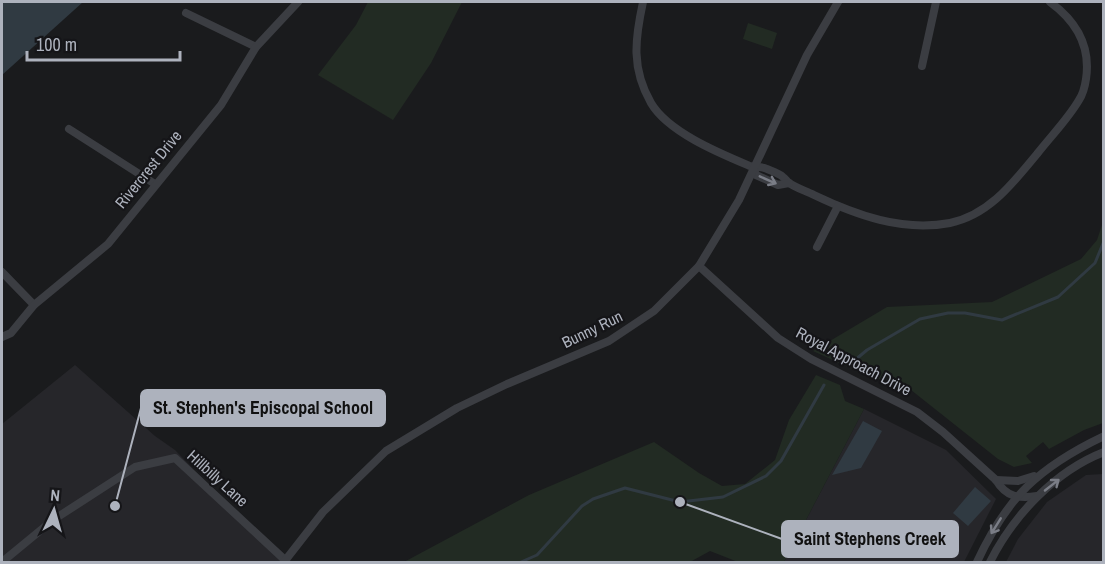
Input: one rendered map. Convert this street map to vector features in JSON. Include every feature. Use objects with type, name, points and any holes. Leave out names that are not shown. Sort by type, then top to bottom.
[{"type":"street","name":"Rivercrest Drive","points":[[2,337],[11,333],[34,305],[108,244],[221,105],[256,47],[298,2]]},
{"type":"street","points":[[643,2],[635,51],[643,86],[652,104],[664,119],[724,153],[753,167],[760,166],[775,172],[789,183],[838,206],[883,222],[922,226],[951,223],[995,202],[1014,183],[1080,99],[1088,70],[1087,52],[1078,29],[1064,12],[1050,2]]},
{"type":"street","name":"Bunny Run","points":[[284,561],[322,512],[386,451],[457,408],[609,341],[654,311],[699,266],[739,200],[807,55],[838,2]]},
{"type":"street","points":[[922,66],[936,2]]},
{"type":"street","points":[[186,13],[256,47]]},
{"type":"street","points":[[69,129],[155,184]]},
{"type":"street","points":[[817,247],[838,206]]},
{"type":"street","name":"Royal Approach Drive","points":[[699,266],[778,338],[811,359],[917,412],[943,432],[996,480],[1001,488],[1016,498]]},
{"type":"street","points":[[2,272],[34,305]]},
{"type":"street","points":[[977,562],[989,537],[1016,498],[1038,475],[1074,450],[1104,436]]},
{"type":"street","points":[[990,562],[1006,536],[1037,496],[1074,468],[1104,452]]},
{"type":"street","name":"Hillbilly Lane","points":[[2,562],[53,520],[135,467],[175,458],[284,561]]},
{"type":"street","points":[[996,480],[1018,481],[1038,475]]},
{"type":"street","points":[[1016,498],[1037,496]]},
{"type":"shaded area","points":[[2,2],[83,2],[2,75]]},
{"type":"shaded area","points":[[368,2],[462,2],[431,63],[393,120],[318,75],[356,25]]},
{"type":"shaded area","points":[[748,23],[777,33],[772,49],[743,39]]},
{"type":"shaded area","points":[[1103,222],[1103,423],[1084,430],[1049,449],[1043,442],[1026,456],[1032,463],[1014,467],[998,459],[911,390],[861,373],[813,351],[887,307],[992,302],[1081,259],[1097,240]]},
{"type":"shaded area","points":[[75,365],[155,436],[175,450],[283,562],[2,562],[2,424]]},
{"type":"shaded area","points":[[816,375],[840,385],[845,401],[864,409],[784,562],[738,562],[710,551],[690,562],[404,562],[529,495],[654,442],[722,486],[745,484],[775,460],[789,420]]},
{"type":"shaded area","points":[[864,409],[946,450],[996,499],[964,562],[784,562]]},
{"type":"shaded area","points":[[863,421],[882,431],[861,468],[832,475]]},
{"type":"shaded area","points":[[1103,474],[1103,562],[1006,562],[1018,539],[1047,502],[1086,475]]},
{"type":"shaded area","points":[[975,487],[991,501],[968,526],[953,513]]},
{"type":"waterway","points":[[849,365],[867,350],[920,319],[948,313],[965,313],[1002,320],[1058,297],[1095,263],[1104,241]]},
{"type":"waterway","points":[[521,562],[537,555],[582,506],[593,499],[625,488],[680,502],[723,497],[766,476],[781,461],[824,385]]},
{"type":"place","name":"Saint Stephens Creek","points":[[680,502]]},
{"type":"place","name":"St. Stephen's Episcopal School","points":[[115,506]]}]
